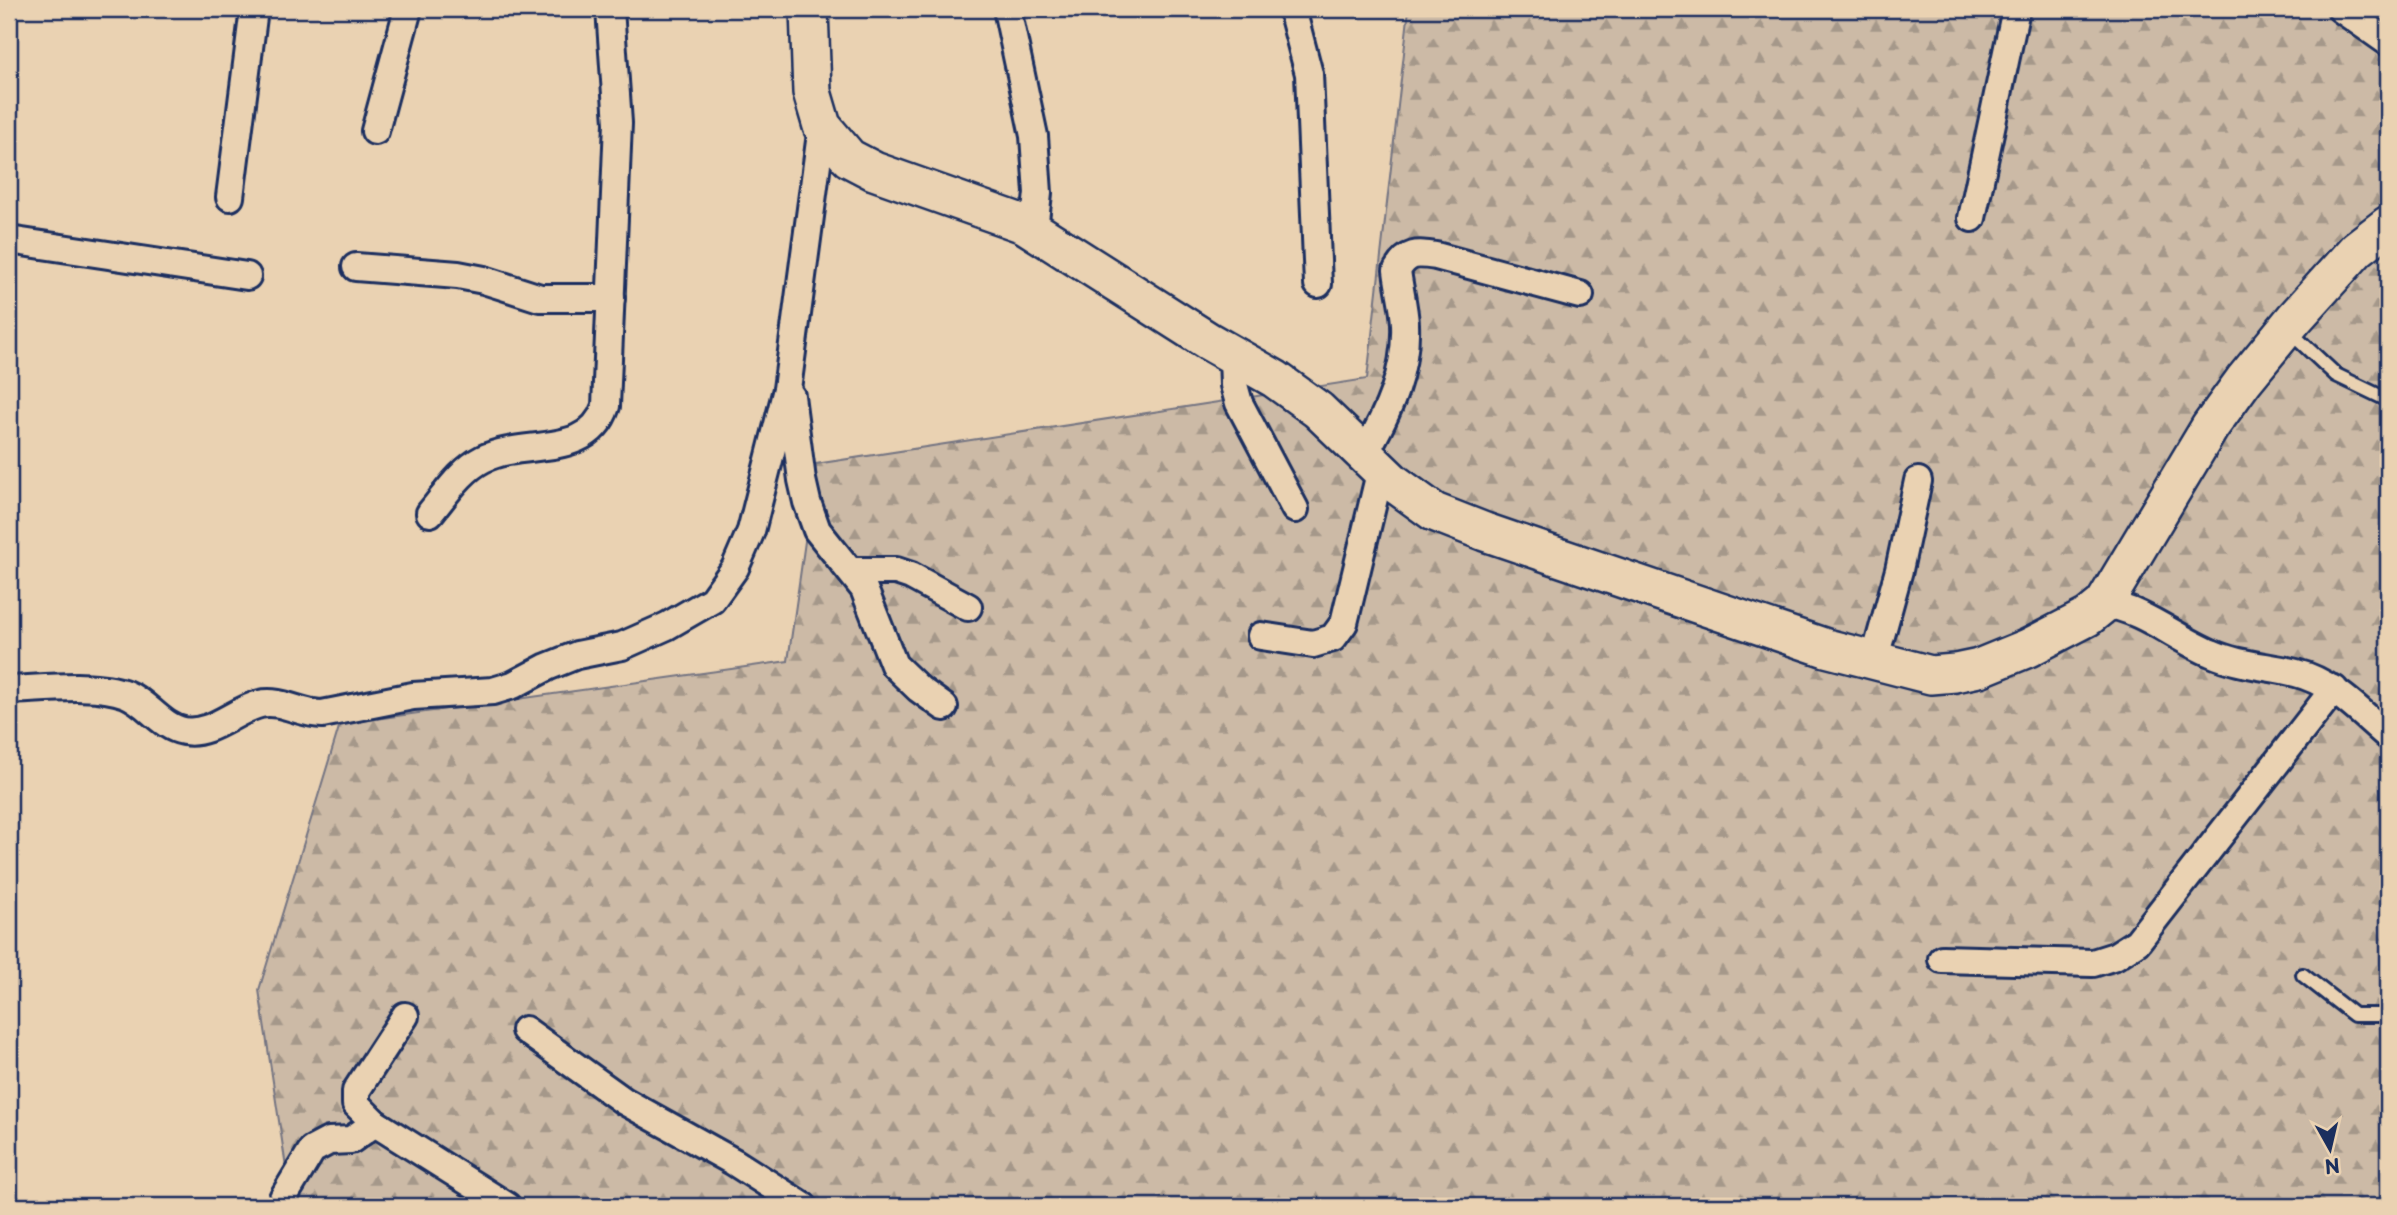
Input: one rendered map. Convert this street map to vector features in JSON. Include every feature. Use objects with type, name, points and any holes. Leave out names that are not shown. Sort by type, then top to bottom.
[{"type":"street","points":[[230,197],[254,9]]},
{"type":"street","points":[[374,131],[408,9]]},
{"type":"street","points":[[430,513],[468,468],[481,460],[497,453],[567,443],[588,434],[602,419],[606,406],[618,123],[610,9]]},
{"type":"street","points":[[809,9],[812,92],[822,126],[849,158],[874,171],[1024,224],[1034,230],[1233,356],[1275,379],[1318,410],[1394,483],[1434,512],[1826,648],[1931,675],[1979,668],[2028,648],[2088,617],[2104,604],[2210,427],[2287,328],[2357,249],[2388,225]]},
{"type":"street","points":[[1007,9],[1034,136],[1038,193],[1034,230]]},
{"type":"street","points":[[1292,9],[1309,75],[1318,284]]},
{"type":"street","points":[[1972,218],[2016,9]]},
{"type":"street","points":[[2342,9],[2388,42]]},
{"type":"street","points":[[9,690],[115,690],[129,695],[169,725],[185,731],[200,730],[258,704],[275,702],[310,714],[322,715],[413,696],[493,691],[513,685],[577,655],[622,646],[667,626],[712,600],[735,568],[751,531],[788,377],[822,126]]},
{"type":"street","points":[[9,240],[247,276]]},
{"type":"street","points":[[1261,636],[1313,644],[1333,638],[1344,623],[1373,461],[1404,356],[1405,321],[1397,270],[1404,259],[1416,254],[1436,256],[1580,295]]},
{"type":"street","points":[[356,267],[458,275],[484,280],[540,298],[611,298]]},
{"type":"street","points":[[1233,356],[1234,385],[1239,403],[1295,509]]},
{"type":"street","points":[[788,377],[807,502],[817,530],[864,589],[894,665],[919,689],[944,707]]},
{"type":"street","points":[[1874,661],[1899,570],[1918,481]]},
{"type":"street","points":[[851,571],[896,571],[911,576],[968,607]]},
{"type":"street","points":[[2104,604],[2120,606],[2212,654],[2243,663],[2298,673],[2334,689],[2388,736]]},
{"type":"street","points":[[1942,958],[2093,963],[2115,956],[2137,942],[2334,689]]},
{"type":"street","points":[[405,1016],[356,1091],[356,1104],[374,1123],[507,1206]]},
{"type":"street","points":[[526,1030],[624,1101],[734,1162],[803,1206]]},
{"type":"street","points":[[283,1206],[283,1198],[312,1150],[329,1141],[351,1140],[374,1123]]},
{"type":"lane","points":[[2287,328],[2336,375],[2388,400]]},
{"type":"lane","points":[[2303,975],[2354,1015],[2388,1015]]},
{"type":"green space","points":[[1409,9],[2388,9],[2388,1206],[292,1206],[259,990],[340,724],[788,661],[816,464],[1367,379]]}]
